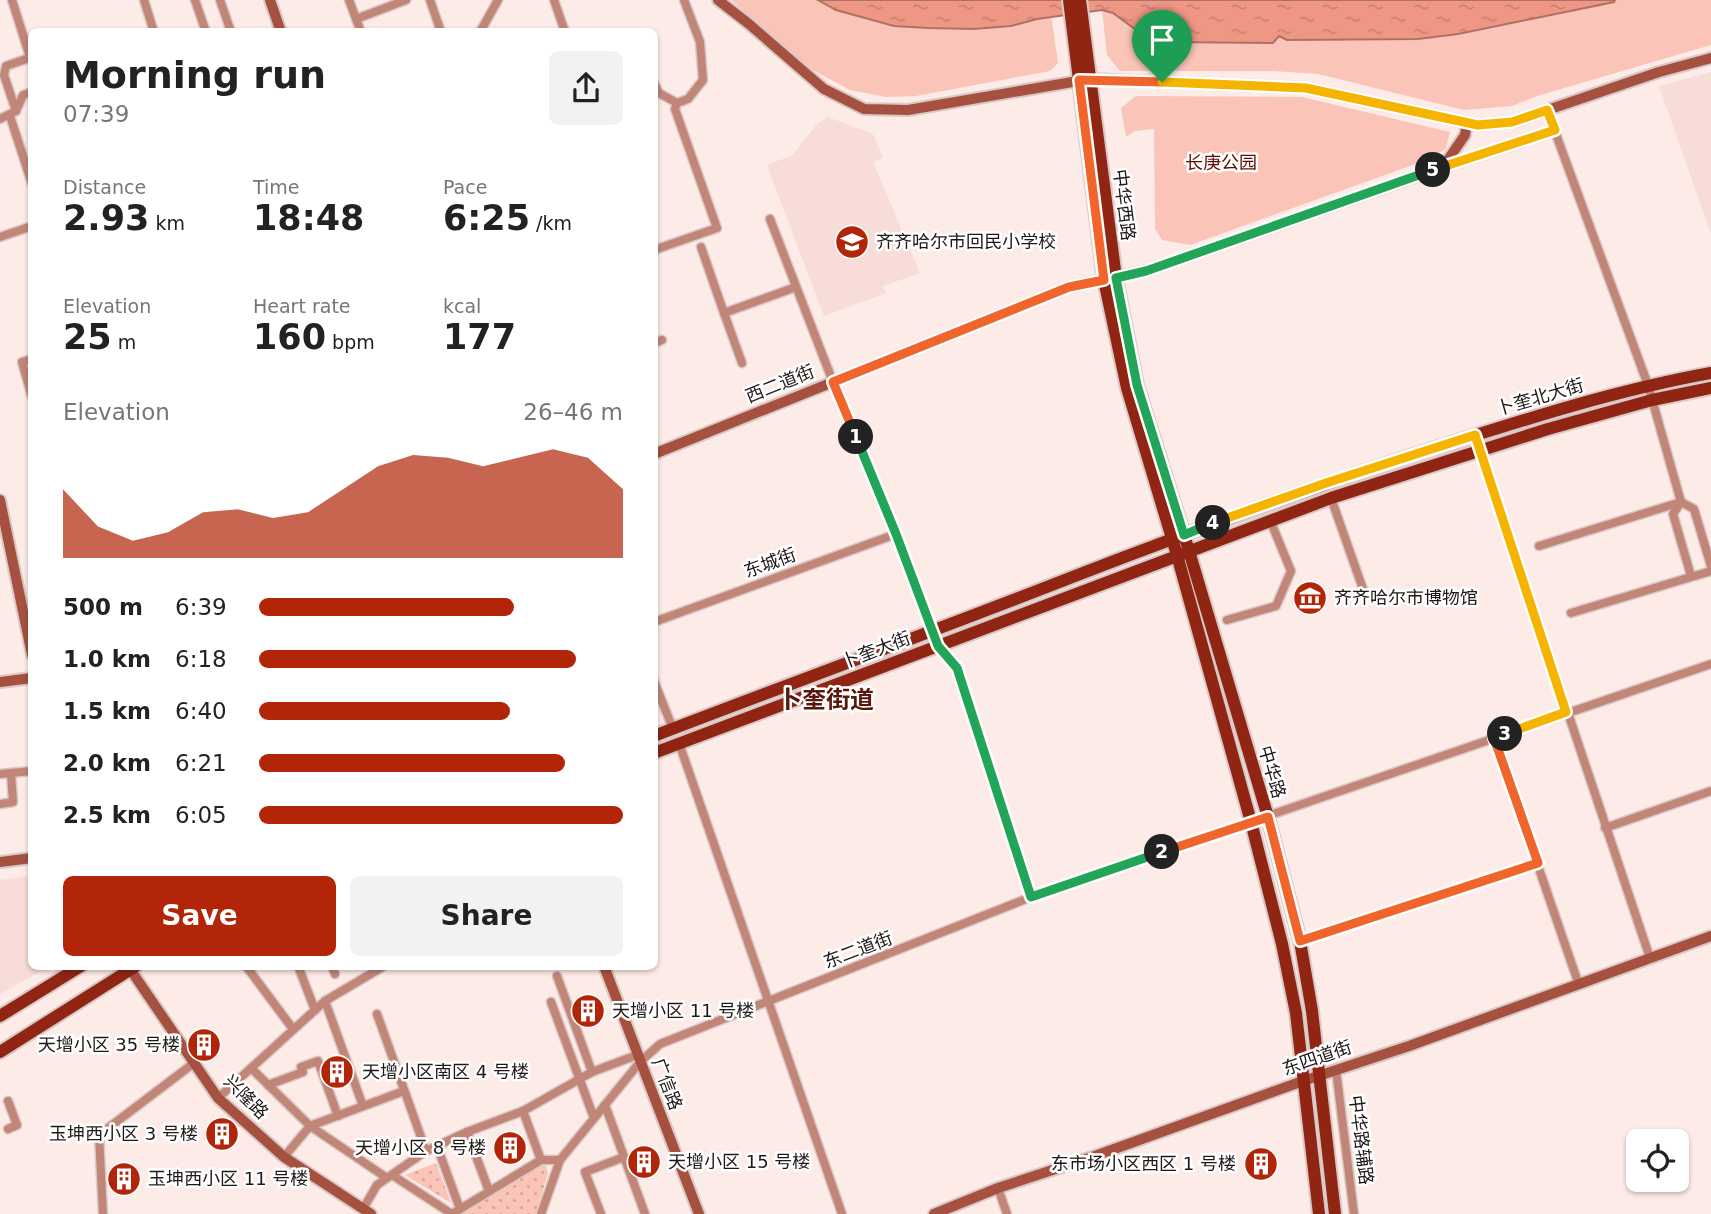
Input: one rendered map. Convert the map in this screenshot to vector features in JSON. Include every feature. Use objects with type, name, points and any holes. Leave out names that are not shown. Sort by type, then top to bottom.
[{"type":"main road","name":"中华西路","points":[[1069,0],[1077,24],[1110,279],[1183,553]]},
{"type":"main road","points":[[1077,24],[1080,0]]},
{"type":"main road","name":"卜奎北大街","points":[[1178,537],[1326,483],[1475,435],[1648,385],[1711,373]]},
{"type":"main road","name":"卜奎北大街","points":[[1183,553],[1331,498],[1479,450],[1652,400],[1711,388]]},
{"type":"main road","name":"卜奎大街","points":[[658,735],[1178,537]]},
{"type":"main road","name":"卜奎大街","points":[[658,751],[1183,553]]},
{"type":"main road","name":"中华路","points":[[1183,553],[1268,817],[1300,941],[1312,1011],[1335,1214]]},
{"type":"main road","name":"中华路","points":[[1183,553],[1296,1013],[1319,1214]]},
{"type":"main road","points":[[0,1016],[75,970]]},
{"type":"main road","points":[[0,1052],[127,970]]},
{"type":"street","points":[[12,0],[28,48]]},
{"type":"street","points":[[144,0],[153,28]]},
{"type":"street","points":[[195,0],[204,28]]},
{"type":"street","points":[[220,0],[230,28]]},
{"type":"street","points":[[270,0],[280,28]]},
{"type":"street","points":[[349,0],[359,28]]},
{"type":"street","points":[[356,19],[406,0]]},
{"type":"street","points":[[430,0],[440,28]]},
{"type":"street","points":[[482,28],[498,0]]},
{"type":"street","points":[[554,0],[564,28]]},
{"type":"street","points":[[658,91],[677,103],[688,99],[703,80],[700,42],[684,0]]},
{"type":"street","points":[[718,0],[749,23],[824,89],[864,109],[908,110],[1084,80],[1306,88],[1467,123],[1512,122],[1659,72],[1711,58]]},
{"type":"street","points":[[28,58],[6,66],[4,75],[28,169]]},
{"type":"street","points":[[0,119],[13,113],[23,95],[28,93]]},
{"type":"street","points":[[658,249],[717,228],[675,109],[677,103]]},
{"type":"street","points":[[1547,110],[1648,385],[1681,502],[1673,514],[1691,576]]},
{"type":"street","points":[[1443,167],[1465,135],[1467,123]]},
{"type":"street","name":"西二道街","points":[[658,452],[1069,287],[1146,271],[1555,130]]},
{"type":"street","points":[[770,219],[938,646],[957,668],[1031,897]]},
{"type":"street","points":[[0,237],[28,227]]},
{"type":"street","points":[[701,247],[743,363]]},
{"type":"street","points":[[724,313],[796,287]]},
{"type":"street","points":[[28,360],[22,362],[28,383]]},
{"type":"street","points":[[1475,435],[1650,958]]},
{"type":"street","points":[[1331,498],[1363,589]]},
{"type":"street","points":[[0,500],[28,636]]},
{"type":"street","points":[[1539,546],[1681,502],[1694,509],[1711,568],[1571,613]]},
{"type":"street","points":[[1227,620],[1276,606],[1291,571],[1270,520]]},
{"type":"street","name":"东城街","points":[[658,621],[896,534]]},
{"type":"street","name":"东二道街","points":[[541,1214],[560,1160],[605,1105],[638,1058],[660,1044],[1031,897],[1711,664]]},
{"type":"street","points":[[0,682],[28,678]]},
{"type":"street","points":[[658,691],[673,729]]},
{"type":"street","points":[[1494,738],[1579,985]]},
{"type":"street","points":[[679,743],[842,1214]]},
{"type":"street","points":[[0,774],[28,772]]},
{"type":"street","points":[[0,804],[13,802],[11,774]]},
{"type":"street","points":[[1605,828],[1711,791]]},
{"type":"street","points":[[0,862],[28,858]]},
{"type":"street","points":[[1300,941],[1538,863]]},
{"type":"street","name":"东四道街","points":[[934,1214],[998,1188],[1579,985],[1711,936]]},
{"type":"street","name":"兴隆路","points":[[134,970],[218,1098],[284,1157],[367,1211]]},
{"type":"street","points":[[249,970],[293,1029]]},
{"type":"street","points":[[300,970],[315,1010]]},
{"type":"street","points":[[362,970],[365,977]]},
{"type":"street","points":[[218,1098],[325,1001],[377,970]]},
{"type":"street","name":"广信路","points":[[605,970],[699,1214]]},
{"type":"street","points":[[557,976],[592,1072]]},
{"type":"street","points":[[325,1001],[363,1106]]},
{"type":"street","points":[[551,1002],[594,1118]]},
{"type":"street","points":[[377,1014],[426,1151]]},
{"type":"street","points":[[367,1211],[377,1185],[426,1151],[523,1111],[592,1072],[638,1058]]},
{"type":"street","points":[[268,1084],[303,1072],[301,1067],[318,1061],[338,1116]]},
{"type":"street","points":[[103,1214],[99,1135],[194,1063]]},
{"type":"street","points":[[251,1068],[310,1126],[452,1214],[541,1160],[560,1160]]},
{"type":"street","name":"中华路辅路","points":[[1336,1070],[1354,1214]]},
{"type":"street","points":[[284,1157],[310,1126],[404,1091]]},
{"type":"street","points":[[8,1101],[17,1125],[8,1129]]},
{"type":"street","points":[[605,1105],[645,1214]]},
{"type":"street","points":[[523,1111],[541,1160]]},
{"type":"street","points":[[467,1132],[489,1191]]},
{"type":"street","points":[[437,1146],[460,1209]]},
{"type":"street","points":[[601,1214],[585,1172],[624,1157]]},
{"type":"street","points":[[998,1188],[1007,1214]]},
{"type":"shaded area","points":[[1711,72],[1711,234],[1659,86]]},
{"type":"shaded area","name":"齐齐哈尔市回民小学校","points":[[828,117],[873,134],[883,158],[873,162],[920,273],[883,286],[886,293],[824,316],[767,165],[793,155],[817,124]]},
{"type":"shaded area","points":[[28,876],[28,970],[43,970],[0,994],[0,880]]},
{"type":"green space","points":[[731,0],[1049,0],[1058,63],[1050,71],[916,96],[886,97],[850,90],[809,68]]},
{"type":"green space","points":[[1101,0],[1711,0],[1711,45],[1537,96],[1512,106],[1464,110],[1318,74],[1273,71],[1120,71],[1107,55]]},
{"type":"green space","name":"长庚公园","points":[[1136,96],[1302,97],[1450,132],[1446,148],[1435,157],[1190,245],[1162,240],[1155,229],[1154,129],[1135,131],[1126,137],[1121,108]]},
{"type":"green space","points":[[436,1163],[451,1203],[405,1175]]},
{"type":"green space","points":[[542,1165],[546,1166],[548,1173],[536,1214],[458,1214],[501,1187]]},
{"type":"water","points":[[818,0],[1615,0],[1458,34],[1418,39],[1287,40],[1279,36],[1273,43],[1163,42],[1147,38],[1113,13],[1102,10],[1037,19],[1011,26],[973,29],[894,26],[836,10]]},
{"type":"place","name":"齐齐哈尔市回民小学校","points":[[852,242]]},
{"type":"place","name":"齐齐哈尔市博物馆","points":[[1310,598]]},
{"type":"place","name":"天增小区 11 号楼","points":[[588,1011]]},
{"type":"place","name":"天增小区 35 号楼","points":[[204,1045]]},
{"type":"place","name":"天增小区南区 4 号楼","points":[[337,1072]]},
{"type":"place","name":"玉坤西小区 3 号楼","points":[[222,1134]]},
{"type":"place","name":"天增小区 8 号楼","points":[[510,1148]]},
{"type":"place","name":"天增小区 15 号楼","points":[[644,1162]]},
{"type":"place","name":"东市场小区西区 1 号楼","points":[[1261,1164]]},
{"type":"place","name":"玉坤西小区 11 号楼","points":[[124,1179]]},
{"type":"district","name":"卜奎街道","points":[[826,700]]},
{"type":"route","points":[[1079,80],[1162,82],[1306,88],[1478,125],[1512,122],[1547,110],[1555,130],[1146,271],[1116,278],[1137,385],[1184,535],[1326,483],[1475,435],[1566,712],[1494,738],[1538,863],[1300,941],[1268,817],[1031,897],[957,668],[938,646],[896,534],[833,382],[1069,287],[1104,280],[1079,80]]}]
